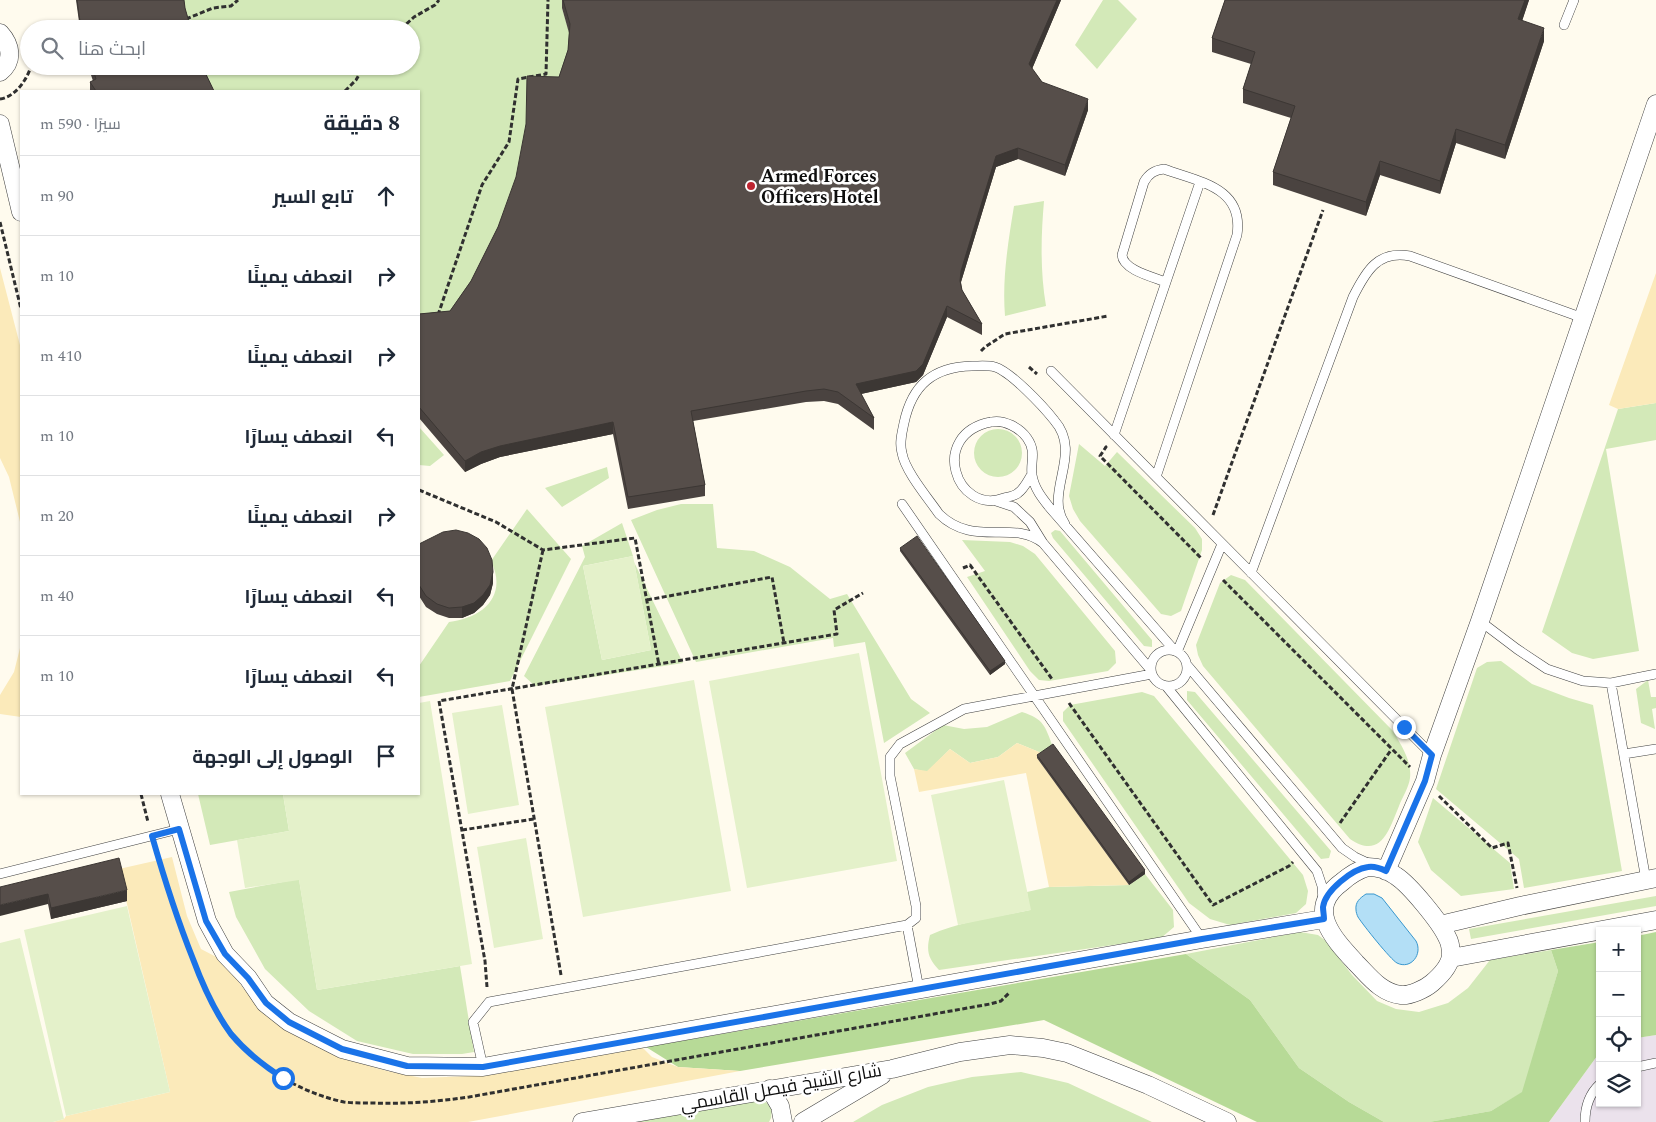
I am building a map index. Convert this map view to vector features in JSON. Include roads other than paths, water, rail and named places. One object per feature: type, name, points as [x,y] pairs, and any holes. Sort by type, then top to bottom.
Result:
[{"type":"street","points":[[0,33],[9,47],[10,55],[8,63],[0,72]]},
{"type":"street","points":[[1382,869],[1425,781],[1432,755],[1480,621],[1656,104]]},
{"type":"street","points":[[0,124],[17,173],[20,202]]},
{"type":"street","points":[[170,795],[206,921],[225,954],[248,978],[266,1003],[289,1022],[342,1049],[407,1066],[483,1067],[1202,939],[1324,913]]},
{"type":"street","points":[[1368,867],[1382,869],[1397,876],[1422,903],[1448,938],[1451,958],[1442,972],[1430,984],[1414,993],[1402,995],[1386,991],[1376,984],[1330,932],[1324,913],[1330,892],[1344,880],[1360,869],[1368,867]]},
{"type":"street","points":[[1440,925],[1520,906],[1651,879]]},
{"type":"street","points":[[1451,958],[1656,920]]},
{"type":"street","name":"شارع الشيخ فيصل القاسمي","points":[[582,1122],[892,1069],[960,1052],[1010,1045],[1043,1048],[1067,1053],[1109,1068],[1227,1122]]},
{"type":"street","name":"شارع الشيخ فيصل القاسمي","points":[[803,1122],[892,1069]]},
{"type":"street","points":[[770,1089],[780,1106],[783,1122]]},
{"type":"lane","points":[[1564,25],[1574,0]]},
{"type":"lane","points":[[1156,477],[1238,225],[1234,206],[1222,191],[1164,169],[1152,172],[1144,182],[1123,250],[1122,260],[1129,267],[1166,282]]},
{"type":"lane","points":[[1114,435],[1200,182]]},
{"type":"lane","points":[[1251,573],[1354,297],[1360,283],[1374,264],[1391,255],[1410,256],[1583,318]]},
{"type":"lane","points":[[1043,543],[1030,535],[1022,533],[974,532],[955,526],[939,514],[905,463],[901,452],[907,406],[922,384],[938,374],[956,367],[995,368],[1004,372],[1054,420],[1061,428],[1065,438],[1066,449],[1058,512],[1065,524]]},
{"type":"lane","points":[[1051,371],[1432,755]]},
{"type":"lane","points":[[1187,664],[1186,675],[1176,686],[1166,686],[1157,682],[1151,672],[1043,543],[1030,522],[1014,507],[978,498],[963,487],[954,470],[954,452],[963,435],[978,424],[996,421],[1014,426],[1028,439],[1034,456],[1032,474],[1038,492],[1050,508],[1176,651],[1184,657],[1187,664],[1342,848],[1355,857],[1382,869]]},
{"type":"lane","points":[[996,501],[1018,493],[1032,474]]},
{"type":"lane","points":[[902,504],[1202,939]]},
{"type":"lane","points":[[1176,651],[1222,544]]},
{"type":"lane","points":[[1480,621],[1546,668],[1583,681],[1611,683],[1656,674]]},
{"type":"lane","points":[[1151,672],[1153,659],[1156,655],[1165,650],[1176,651]]},
{"type":"lane","points":[[483,1067],[473,1022],[489,1002],[906,925],[916,918],[916,906],[890,776],[890,757],[900,744],[964,709],[1151,672]]},
{"type":"lane","points":[[1611,683],[1651,879]]},
{"type":"lane","points":[[1166,686],[1317,871],[1322,886],[1324,913]]},
{"type":"lane","points":[[1624,754],[1656,749]]},
{"type":"lane","points":[[0,874],[179,829]]},
{"type":"lane","points":[[906,925],[919,989]]},
{"type":"lane","points":[[1641,1066],[1656,1063]]},
{"type":"lane","points":[[1585,1122],[1586,1109],[1590,1097],[1596,1089]]},
{"type":"water","points":[[1366,894],[1374,894],[1382,898],[1416,941],[1418,946],[1417,956],[1411,963],[1402,965],[1397,963],[1377,942],[1358,917],[1356,911],[1357,902]]},
{"type":"place","name":"Armed Forces Officers Hotel","points":[[751,186]]}]
